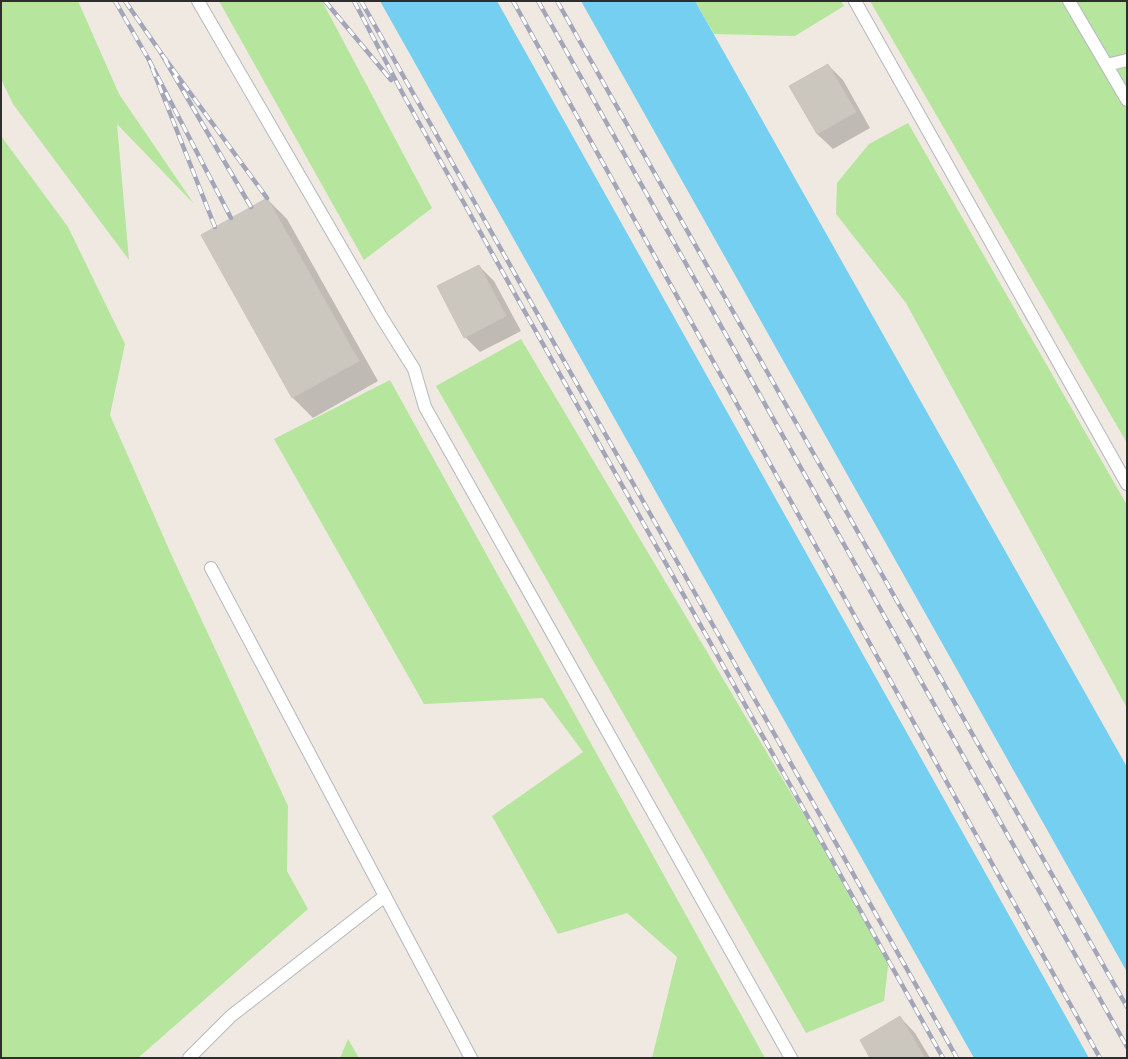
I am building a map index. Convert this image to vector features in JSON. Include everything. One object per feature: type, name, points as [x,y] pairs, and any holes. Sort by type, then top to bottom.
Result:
[{"type":"lane","points":[[198,1],[382,318],[414,369],[425,407],[791,1058]]},
{"type":"lane","points":[[855,1],[1127,484]]},
{"type":"lane","points":[[1069,1],[1127,100]]},
{"type":"lane","points":[[1107,65],[1127,60]]},
{"type":"lane","points":[[211,568],[471,1058]]},
{"type":"lane","points":[[189,1058],[231,1016],[385,896]]},
{"type":"green space","points":[[1,1],[78,1],[119,94],[194,204],[117,124],[129,260],[13,104],[1,79]]},
{"type":"green space","points":[[219,1],[322,1],[432,208],[364,260]]},
{"type":"green space","points":[[695,1],[841,1],[844,6],[795,36],[714,34]]},
{"type":"green space","points":[[870,1],[1127,1],[1127,443]]},
{"type":"green space","points":[[908,123],[1127,505],[1127,708],[906,303],[836,214],[837,183],[869,144]]},
{"type":"green space","points":[[1,136],[68,227],[125,344],[110,415],[171,554],[288,806],[287,871],[308,909],[138,1058],[1,1058]]},
{"type":"green space","points":[[521,339],[889,958],[884,1001],[806,1033],[436,386]]},
{"type":"green space","points":[[390,380],[765,1058],[652,1058],[677,957],[627,913],[558,934],[492,816],[583,752],[543,698],[424,704],[274,439]]},
{"type":"green space","points":[[348,1039],[359,1058],[340,1058]]},
{"type":"water","points":[[380,1],[497,1],[1089,1058],[974,1058]]},
{"type":"water","points":[[581,1],[695,1],[1127,767],[1127,972]]},
{"type":"building","points":[[828,64],[856,112],[817,134],[789,86]]},
{"type":"building","points":[[267,198],[359,361],[292,398],[201,235]]},
{"type":"building","points":[[479,265],[506,316],[464,338],[437,286]]},
{"type":"building","points":[[900,1016],[925,1058],[870,1058],[860,1040]]},
{"type":"railway","points":[[115,1],[149,60]]},
{"type":"railway","points":[[125,1],[161,53]]},
{"type":"railway","points":[[325,1],[391,80]]},
{"type":"railway","points":[[354,1],[404,96],[943,1058]]},
{"type":"railway","points":[[361,1],[957,1058]]},
{"type":"railway","points":[[513,1],[1100,1058]]},
{"type":"railway","points":[[538,1],[1127,1047]]},
{"type":"railway","points":[[557,1],[1127,1007]]},
{"type":"railway","points":[[251,207],[161,53],[267,198]]},
{"type":"railway","points":[[215,227],[149,60],[231,218]]}]
